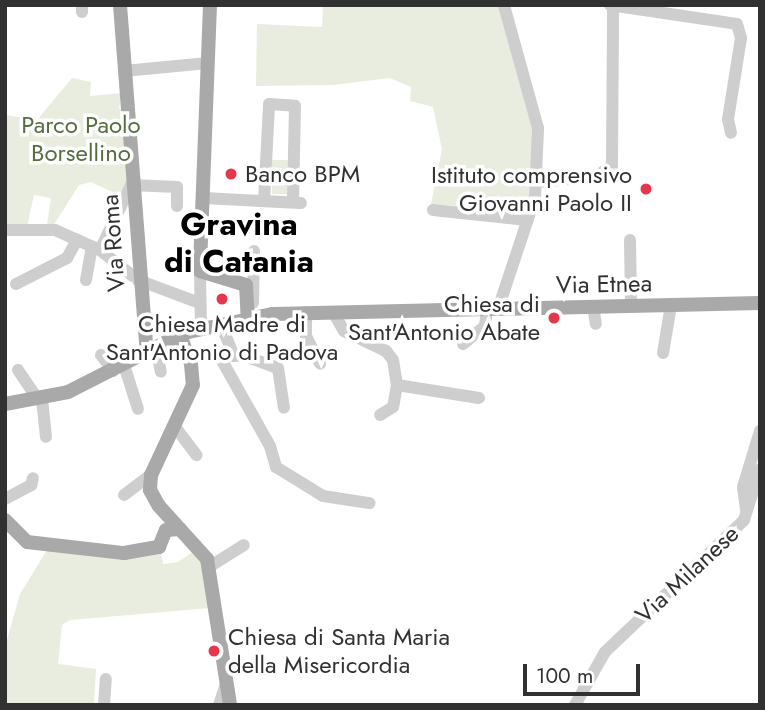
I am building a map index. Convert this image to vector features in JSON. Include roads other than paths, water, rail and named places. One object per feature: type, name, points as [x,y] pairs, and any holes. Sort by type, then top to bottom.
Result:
[{"type":"main road","name":"Via Roma","points":[[120,5],[130,192],[138,279],[151,349]]},
{"type":"main road","points":[[210,5],[200,271],[203,275],[246,285],[250,318]]},
{"type":"main road","name":"Via Etnea","points":[[5,404],[40,400],[118,368],[180,335],[250,318],[306,312],[760,303]]},
{"type":"main road","points":[[180,335],[191,364],[193,384],[176,428],[150,475],[150,490],[159,506],[204,552],[209,568],[230,705]]},
{"type":"main road","points":[[5,520],[27,542],[109,552],[155,549],[163,533],[159,506]]},
{"type":"main road","points":[[163,533],[180,529]]},
{"type":"street","points":[[463,344],[485,326],[527,220],[537,182],[538,128],[504,5]]},
{"type":"street","points":[[537,182],[595,177],[612,166],[612,6],[660,16],[727,21],[740,29],[729,119],[731,133]]},
{"type":"street","points":[[124,71],[208,63]]},
{"type":"street","points":[[204,198],[297,203],[295,106],[269,104],[264,201]]},
{"type":"street","points":[[86,280],[96,249],[130,192],[177,187],[177,206]]},
{"type":"street","points":[[433,210],[527,220]]},
{"type":"street","points":[[5,230],[55,230],[96,249],[138,279],[194,302]]},
{"type":"street","points":[[16,284],[67,258],[77,240]]},
{"type":"street","points":[[630,240],[631,306]]},
{"type":"street","points":[[250,318],[254,251]]},
{"type":"street","points":[[200,271],[194,302],[201,329]]},
{"type":"street","points":[[663,353],[671,305]]},
{"type":"street","points":[[593,306],[596,324]]},
{"type":"street","points":[[306,312],[306,335],[320,364]]},
{"type":"street","points":[[333,312],[344,331],[391,355],[397,385],[392,411],[380,415]]},
{"type":"street","points":[[221,325],[224,353],[270,446],[276,467],[323,496],[369,503]]},
{"type":"street","points":[[151,349],[161,372]]},
{"type":"street","points":[[224,353],[242,355],[278,368],[284,408]]},
{"type":"street","points":[[102,355],[118,368],[138,409]]},
{"type":"street","points":[[18,370],[40,400],[46,437]]},
{"type":"street","points":[[397,385],[479,398]]},
{"type":"street","points":[[176,428],[195,455]]},
{"type":"street","points":[[747,512],[743,487],[760,431]]},
{"type":"street","name":"Via Milanese","points":[[575,705],[605,652],[739,527],[747,512],[760,469]]},
{"type":"street","points":[[124,495],[150,475]]},
{"type":"street","points":[[5,499],[31,485],[33,478]]},
{"type":"street","points":[[209,568],[244,545]]},
{"type":"street","points":[[219,705],[227,677]]},
{"type":"street","points":[[104,705],[106,679]]},
{"type":"place","name":"Banco BPM","points":[[231,174]]},
{"type":"place","name":"Istituto comprensivo Giovanni Paolo II","points":[[646,189]]},
{"type":"place","name":"Chiesa Madre di Sant'Antonio di Padova","points":[[222,299]]},
{"type":"place","name":"Chiesa di Sant'Antonio Abate","points":[[554,318]]},
{"type":"place","name":"Chiesa di Santa Maria della Misericordia","points":[[214,651]]},
{"type":"district","name":"Gravina di Catania","points":[[239,244]]},
{"type":"park label","name":"Parco Paolo Borsellino","points":[[81,139]]}]
